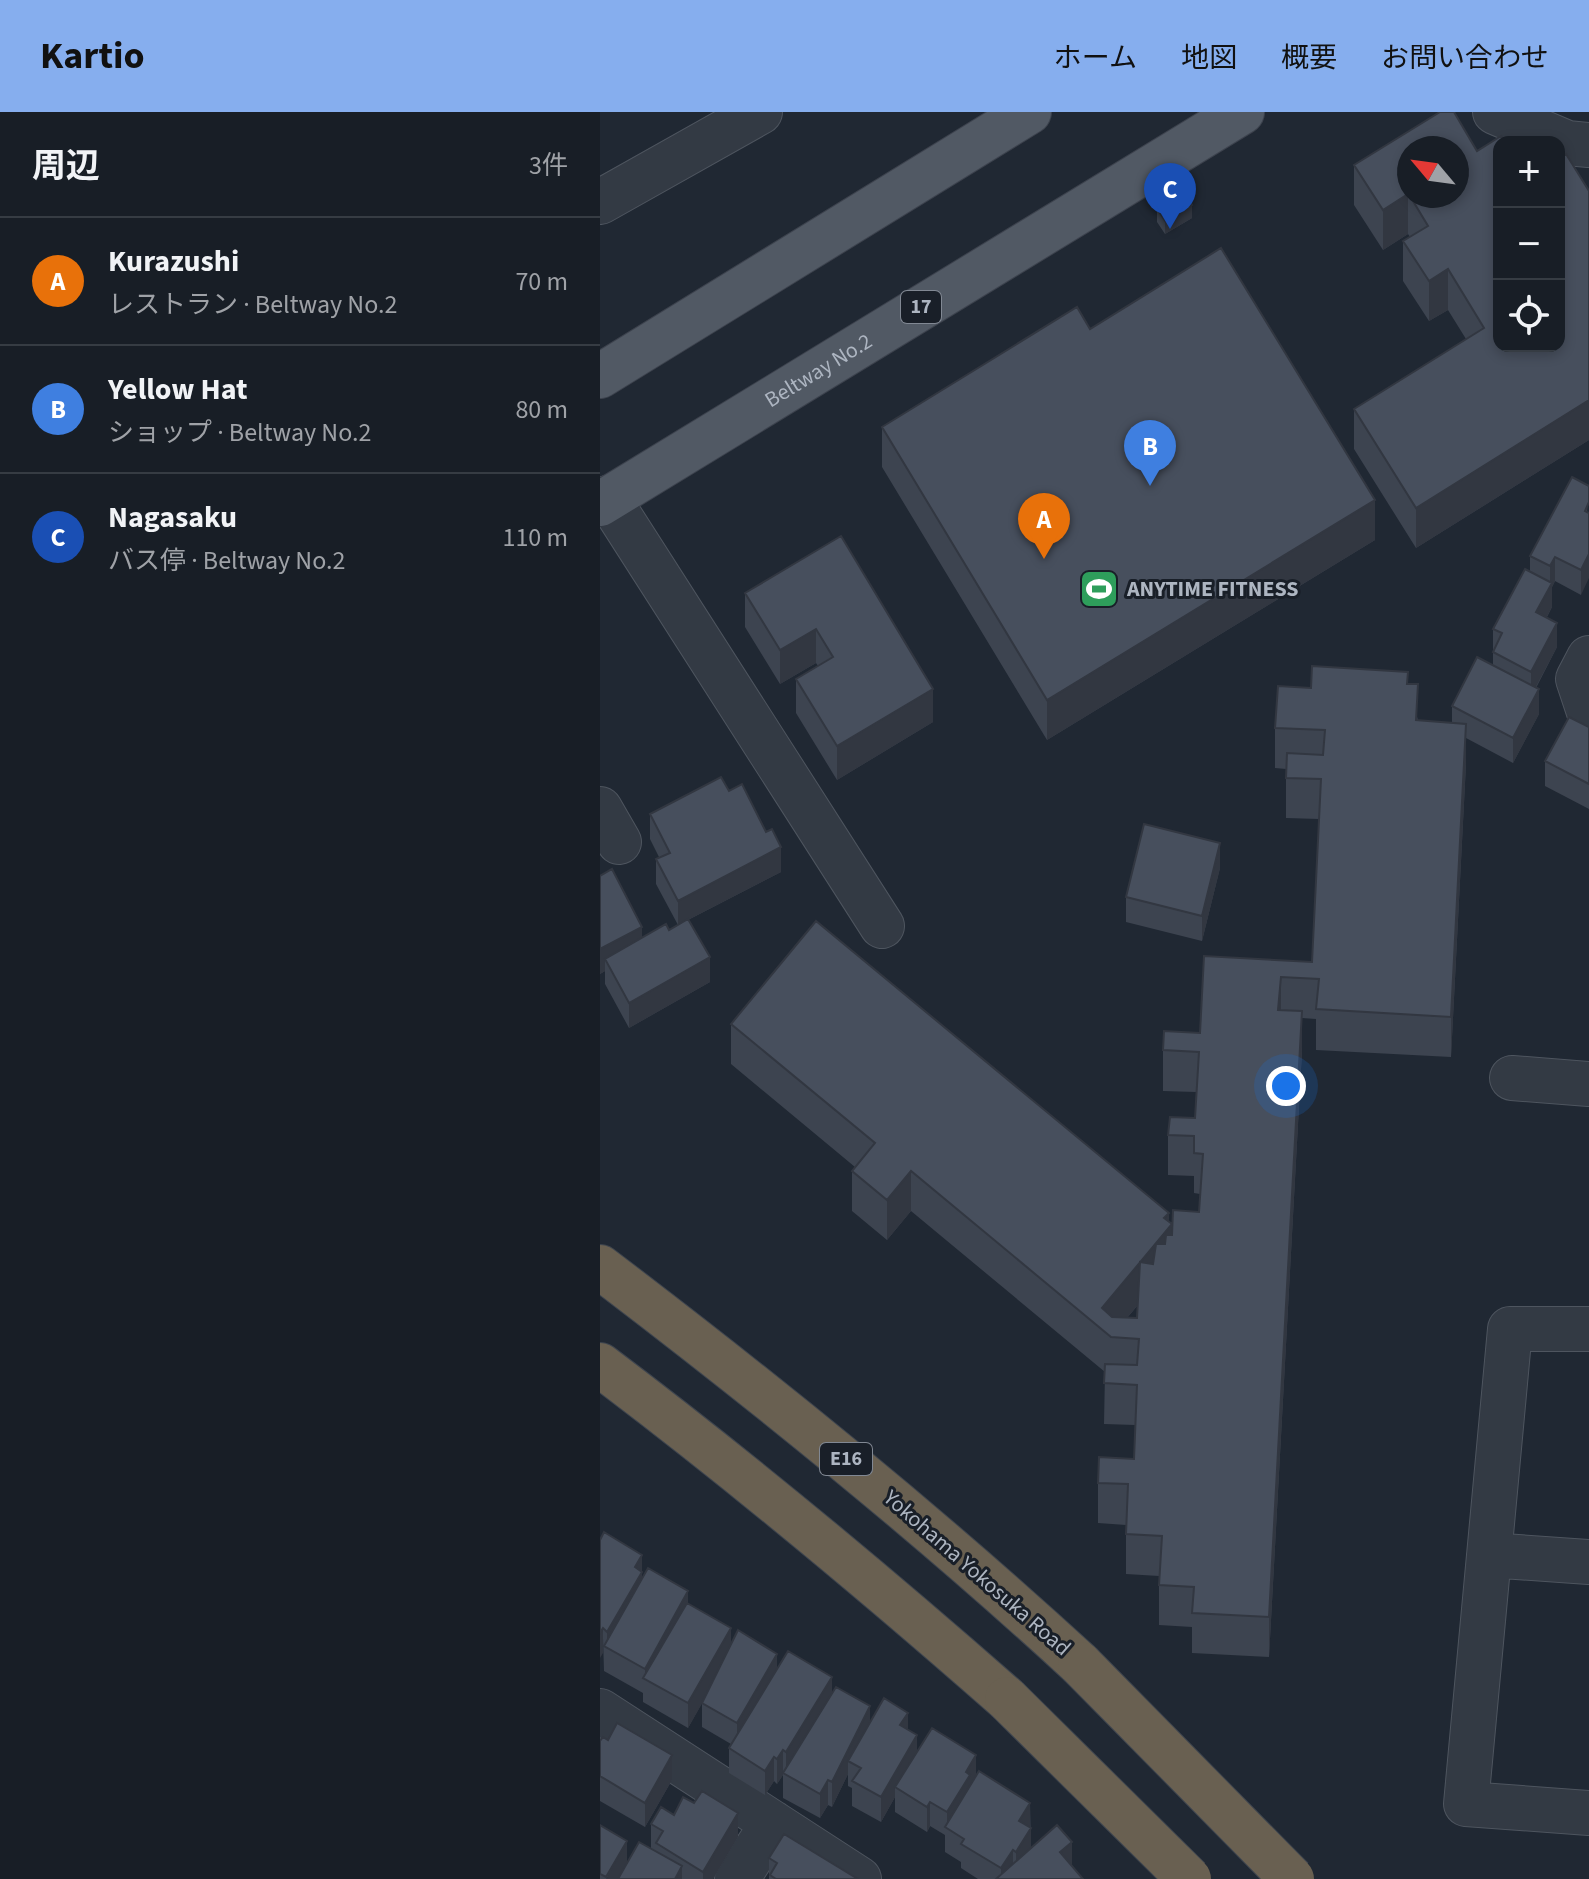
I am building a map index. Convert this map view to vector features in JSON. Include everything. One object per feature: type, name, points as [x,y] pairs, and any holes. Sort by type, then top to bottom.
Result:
[{"type":"highway","name":"Yokohama Yokosuka Road","points":[[600,1267],[751,1381],[931,1529],[1080,1664],[1292,1879]]},
{"type":"highway","points":[[600,1365],[699,1439],[868,1576],[1007,1699],[1189,1879]]},
{"type":"main road","points":[[600,376],[1029,112]]},
{"type":"main road","name":"Beltway No.2","points":[[604,501],[1242,112]]},
{"type":"street","points":[[600,202],[760,112]]},
{"type":"street","points":[[1495,112],[1567,143],[1589,145]]},
{"type":"street","points":[[604,501],[882,926]]},
{"type":"street","points":[[1589,658],[1578,679],[1589,712]]},
{"type":"street","points":[[1512,1078],[1589,1084]]},
{"type":"street","points":[[1589,1329],[1510,1329],[1466,1804],[1589,1813]]},
{"type":"street","points":[[1489,1555],[1589,1562]]},
{"type":"street","points":[[600,1711],[859,1879]]},
{"type":"street","points":[[737,1879],[773,1823]]},
{"type":"building","points":[[1440,112],[1454,112],[1468,136],[1401,136]]},
{"type":"building","points":[[1469,137],[1477,151],[1493,141],[1493,352],[1565,352],[1566,154],[1589,191],[1589,400],[1416,508],[1354,409],[1484,328],[1448,269],[1429,281],[1403,241],[1428,226],[1417,208],[1469,208]]},
{"type":"building","points":[[1397,138],[1397,201],[1383,210],[1354,165]]},
{"type":"building","points":[[1184,192],[1192,205],[1165,221],[1157,208]]},
{"type":"building","points":[[1221,248],[1375,500],[1047,700],[882,427],[1077,307],[1090,329]]},
{"type":"building","points":[[1572,477],[1589,486],[1589,502],[1585,511],[1589,513],[1589,554],[1581,570],[1555,557],[1550,566],[1530,556]]},
{"type":"building","points":[[841,536],[933,689],[837,746],[796,679],[833,657],[816,629],[780,650],[745,593]]},
{"type":"building","points":[[1525,569],[1552,583],[1536,612],[1557,623],[1531,672],[1493,652],[1502,633],[1493,629]]},
{"type":"building","points":[[1477,657],[1539,689],[1513,738],[1452,706]]},
{"type":"building","points":[[1312,666],[1408,672],[1407,684],[1418,684],[1416,720],[1466,724],[1451,1017],[1316,1009],[1319,979],[1281,977],[1278,1010],[1302,1011],[1269,1617],[1192,1613],[1194,1587],[1159,1585],[1162,1536],[1126,1534],[1128,1484],[1098,1483],[1099,1457],[1134,1459],[1137,1385],[1104,1383],[1105,1364],[1137,1365],[1139,1339],[1111,1337],[911,1171],[887,1200],[852,1171],[875,1143],[731,1024],[816,921],[1169,1213],[1164,1218],[1172,1224],[1140,1262],[1153,1264],[1156,1244],[1165,1244],[1166,1235],[1172,1235],[1173,1210],[1199,1212],[1203,1154],[1194,1153],[1194,1136],[1168,1135],[1170,1117],[1195,1118],[1199,1052],[1163,1050],[1164,1031],[1200,1033],[1204,956],[1312,962],[1321,779],[1286,778],[1287,753],[1323,755],[1325,730],[1275,728],[1278,686],[1311,688]],"holes":[[[1140,1262],[1137,1318],[1112,1317],[1102,1308]]]},
{"type":"building","points":[[1569,717],[1589,727],[1589,784],[1545,761]]},
{"type":"building","points":[[721,777],[729,791],[742,784],[766,832],[772,829],[781,847],[678,901],[656,859],[670,853],[650,814]]},
{"type":"building","points":[[1144,824],[1220,843],[1202,916],[1126,897]]},
{"type":"building","points":[[612,869],[642,927],[600,949],[600,876]]},
{"type":"building","points":[[688,919],[710,957],[629,1003],[605,959],[666,924],[669,930]]},
{"type":"building","points":[[604,1532],[642,1555],[635,1567],[642,1572],[607,1632],[603,1628],[600,1633],[600,1540]]},
{"type":"building","points":[[648,1568],[688,1591],[645,1669],[604,1646]]},
{"type":"building","points":[[687,1603],[731,1628],[688,1703],[643,1678]]},
{"type":"building","points":[[738,1630],[777,1654],[737,1723],[702,1703]]},
{"type":"building","points":[[788,1651],[832,1677],[786,1752],[783,1750],[777,1759],[774,1757],[765,1771],[729,1748]]},
{"type":"building","points":[[836,1687],[870,1706],[832,1782],[828,1780],[820,1794],[783,1773]]},
{"type":"building","points":[[884,1698],[908,1713],[900,1725],[917,1735],[881,1797],[852,1781],[861,1768],[848,1761]]},
{"type":"building","points":[[617,1723],[672,1755],[645,1803],[600,1776],[600,1741],[603,1737],[608,1740]]},
{"type":"building","points":[[932,1728],[976,1755],[966,1772],[970,1775],[947,1812],[930,1802],[927,1807],[895,1787]]},
{"type":"building","points":[[979,1771],[1030,1803],[1019,1821],[1031,1828],[1001,1868],[961,1844],[964,1839],[945,1827]]},
{"type":"building","points":[[702,1791],[738,1813],[703,1872],[656,1843],[663,1831],[651,1824],[661,1807],[674,1815],[683,1797],[694,1803]]},
{"type":"building","points":[[600,1825],[627,1841],[606,1877],[600,1874]]},
{"type":"building","points":[[1057,1825],[1072,1842],[1060,1852],[1083,1879],[996,1879]]},
{"type":"building","points":[[784,1834],[858,1879],[776,1879],[770,1875],[777,1863],[769,1858]]},
{"type":"building","points":[[639,1842],[682,1866],[675,1879],[618,1879]]},
{"type":"place","name":"Nagasaku","points":[[1170,229]]},
{"type":"place","name":"Yellow Hat","points":[[1150,486]]},
{"type":"place","name":"Kurazushi","points":[[1044,559]]},
{"type":"place","name":"ANYTIME FITNESS","points":[[1099,589]]}]
